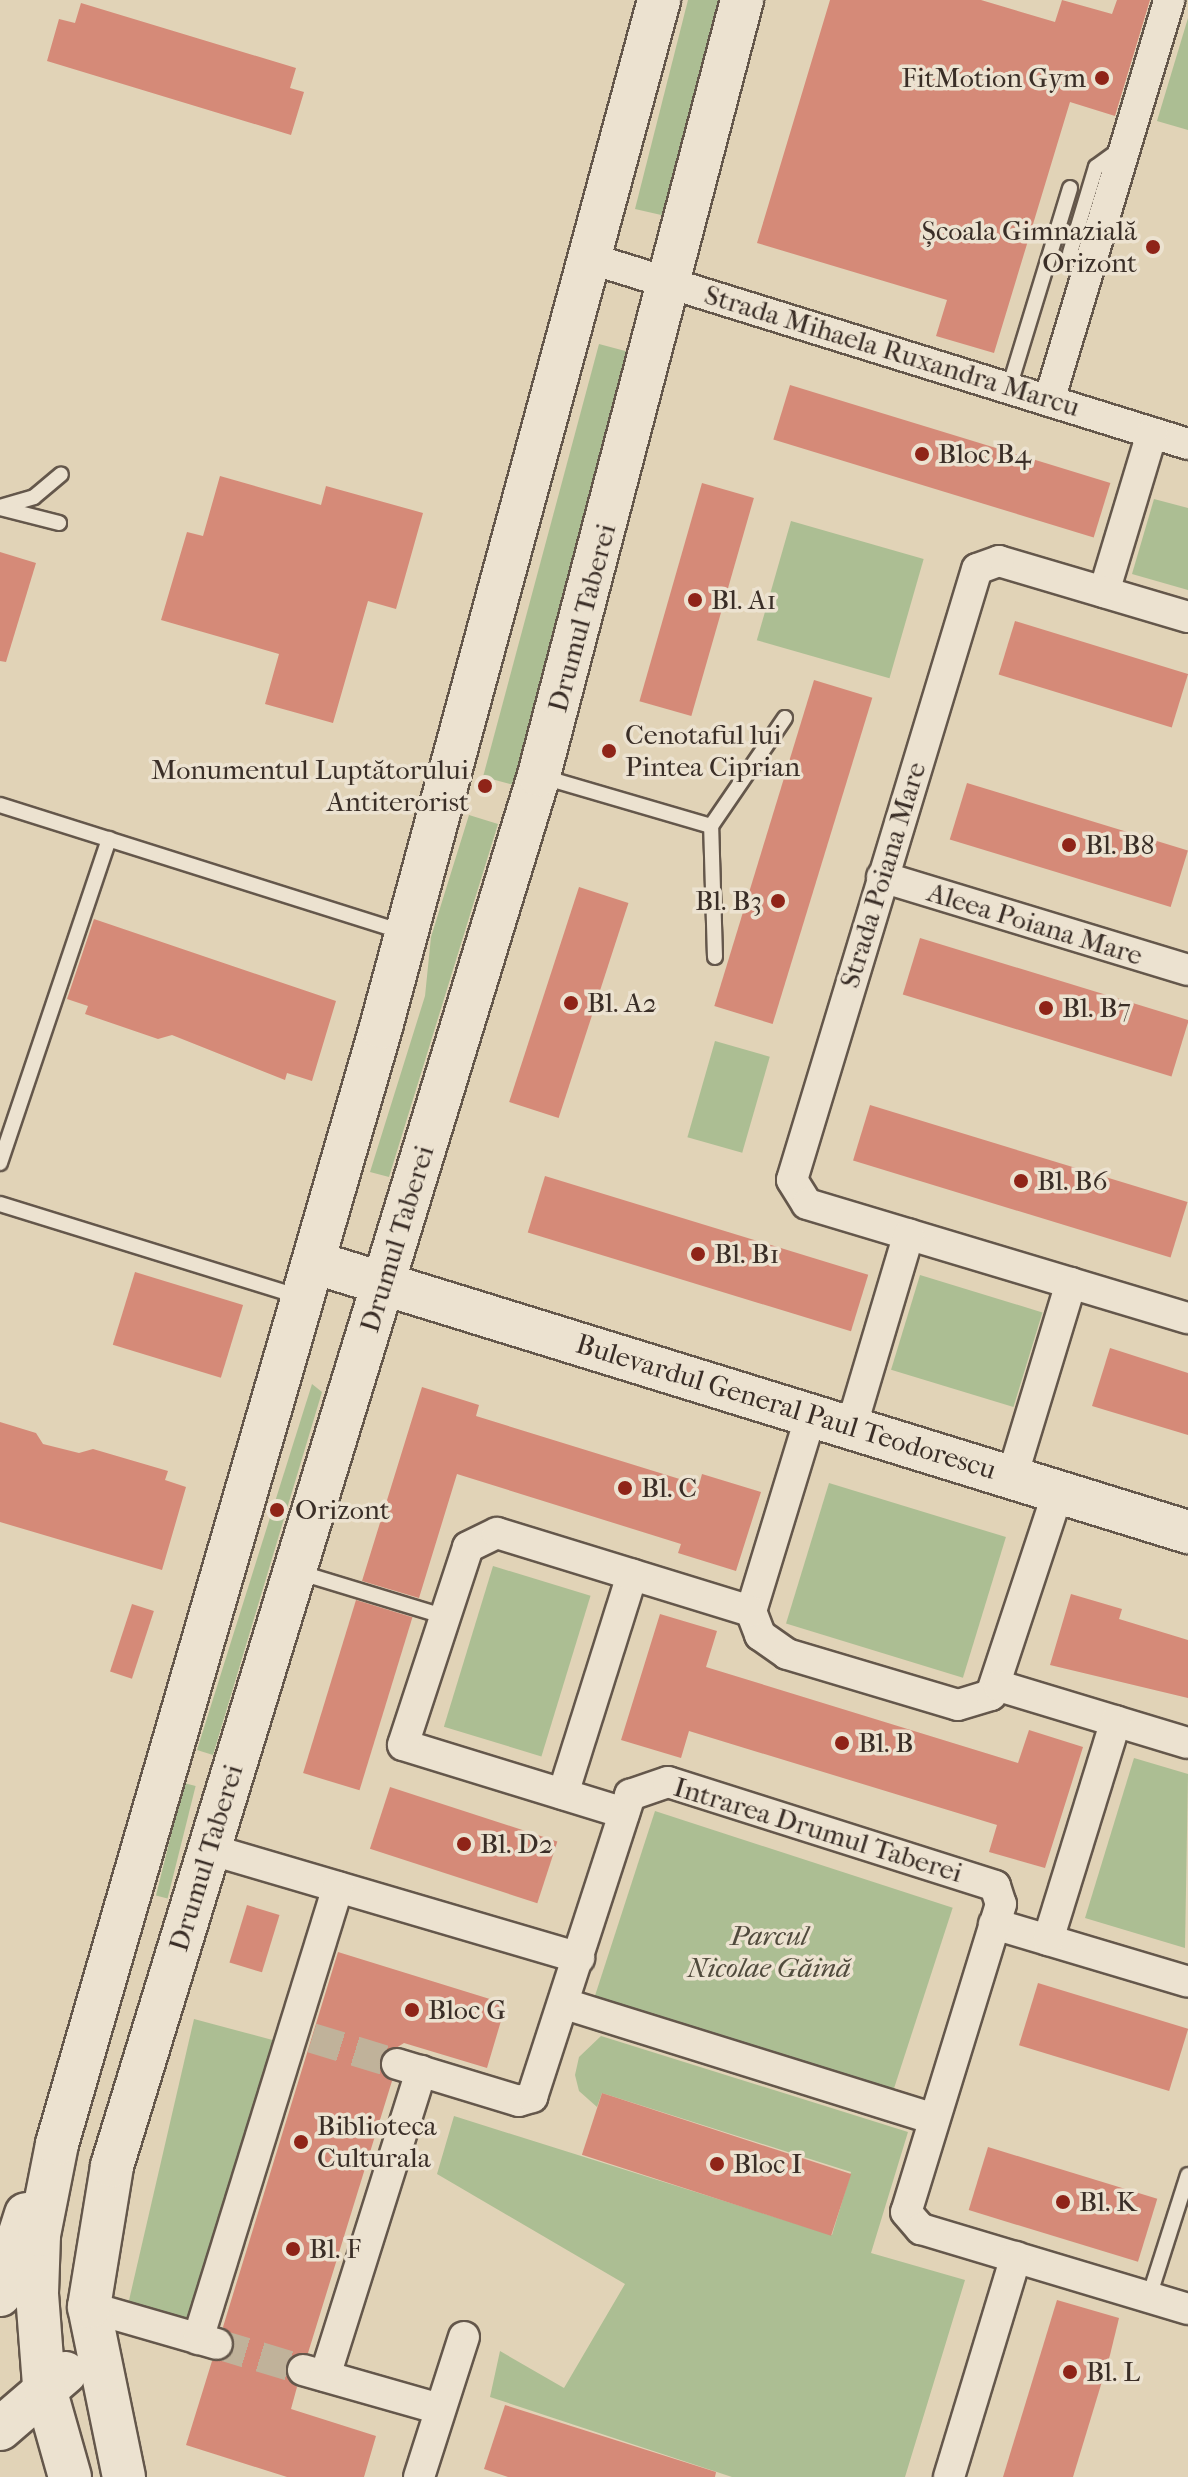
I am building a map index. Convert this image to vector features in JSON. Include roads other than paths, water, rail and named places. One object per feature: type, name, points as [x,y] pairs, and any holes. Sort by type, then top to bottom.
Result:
[{"type":"main road","points":[[0,2295],[82,2042],[308,1280],[595,260],[659,0]]},
{"type":"main road","name":"Drumul Taberei","points":[[124,2477],[94,2356],[89,2307],[112,2166],[539,775],[672,282],[742,0]]},
{"type":"main road","name":"Bulevardul General Paul Teodorescu","points":[[308,1280],[383,1283],[1188,1532]]},
{"type":"main road","points":[[165,1762],[230,1780]]},
{"type":"main road","points":[[70,2477],[44,2385],[39,2235],[82,2042]]},
{"type":"main road","points":[[0,2429],[44,2385],[94,2356]]},
{"type":"street","points":[[1049,401],[1169,0]]},
{"type":"street","name":"Strada Mihaela Ruxandra Marcu","points":[[595,260],[1188,444]]},
{"type":"street","points":[[1104,592],[1152,433]]},
{"type":"street","name":"Strada Poiana Mare","points":[[1188,617],[993,560],[977,569],[792,1180],[807,1204],[1188,1318]]},
{"type":"street","name":"Aleea Poiana Mare","points":[[882,877],[1188,970]]},
{"type":"street","points":[[851,1428],[909,1234]]},
{"type":"street","points":[[1012,1477],[1071,1283]]},
{"type":"street","points":[[811,1415],[751,1611],[760,1635],[787,1654],[958,1705],[999,1686],[1188,1743]]},
{"type":"street","points":[[999,1686],[1058,1492]]},
{"type":"street","points":[[624,1813],[403,1745],[461,1558],[486,1533],[751,1611]]},
{"type":"street","points":[[563,1794],[632,1575]]},
{"type":"street","points":[[1048,1940],[1116,1721]]},
{"type":"street","name":"Intrarea Drumul Taberei","points":[[440,2409],[314,2373],[409,2068],[526,2101],[537,2092],[624,1813],[642,1786],[668,1782],[989,1882],[1000,1895],[994,1924],[905,2205],[910,2219],[1016,2257],[1188,2309]]},
{"type":"street","points":[[209,1849],[579,1958]]},
{"type":"street","points":[[89,2307],[208,2342],[302,2035],[338,1887]]},
{"type":"street","points":[[994,1924],[1188,1982]]},
{"type":"street","points":[[565,2004],[932,2118]]},
{"type":"street","points":[[949,2477],[1016,2257]]},
{"type":"street","points":[[419,2477],[464,2337]]},
{"type":"lane","points":[[1070,253],[1096,167],[1126,145]]},
{"type":"lane","points":[[1009,388],[1070,188]]},
{"type":"lane","points":[[59,523],[0,507],[34,497],[61,474]]},
{"type":"lane","points":[[715,957],[711,826],[785,718]]},
{"type":"lane","points":[[539,775],[711,826]]},
{"type":"lane","points":[[0,805],[407,933]]},
{"type":"lane","points":[[0,1163],[109,839]]},
{"type":"lane","points":[[0,1204],[308,1280]]},
{"type":"lane","points":[[294,1571],[443,1616]]},
{"type":"lane","points":[[1149,2297],[1188,2175]]},
{"type":"tunnel","points":[[312,2038],[397,2064]]},
{"type":"tunnel","points":[[217,2344],[303,2370]]},
{"type":"place","name":"FitMotion Gym","points":[[1102,78]]},
{"type":"place","name":"Școala Gimnazială Orizont","points":[[1153,247]]},
{"type":"place","name":"Bloc B4","points":[[922,454]]},
{"type":"place","name":"Bl. A1","points":[[695,600]]},
{"type":"place","name":"Cenotaful lui Pintea Ciprian","points":[[609,751]]},
{"type":"place","name":"Monumentul Luptătorului Antiterorist","points":[[485,786]]},
{"type":"place","name":"Bl. B8","points":[[1069,845]]},
{"type":"place","name":"Bl. B3","points":[[778,901]]},
{"type":"place","name":"Bl. A2","points":[[571,1003]]},
{"type":"place","name":"Bl. B7","points":[[1046,1008]]},
{"type":"place","name":"Bl. B6","points":[[1021,1181]]},
{"type":"place","name":"Bl. B1","points":[[698,1254]]},
{"type":"place","name":"Bl. C","points":[[625,1488]]},
{"type":"place","name":"Orizont","points":[[277,1510]]},
{"type":"place","name":"Bl. B","points":[[842,1743]]},
{"type":"place","name":"Bl. D2","points":[[464,1844]]},
{"type":"place","name":"Bloc G","points":[[412,2010]]},
{"type":"place","name":"Biblioteca Culturala","points":[[301,2142]]},
{"type":"place","name":"Bloc I","points":[[717,2164]]},
{"type":"place","name":"Bl. K","points":[[1063,2202]]},
{"type":"place","name":"Bl. F","points":[[293,2249]]},
{"type":"place","name":"Bl. L","points":[[1070,2372]]},
{"type":"park label","name":"Parcul Nicolae Găină","points":[[769,1952]]}]
